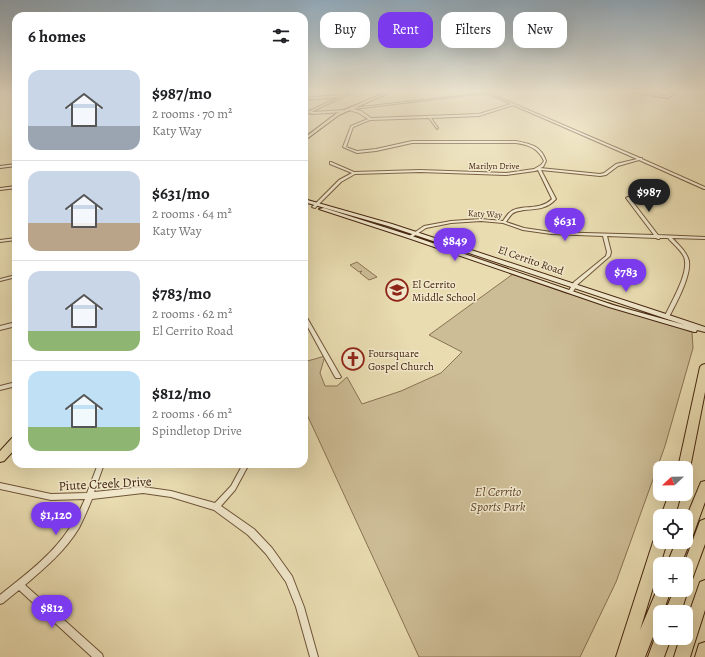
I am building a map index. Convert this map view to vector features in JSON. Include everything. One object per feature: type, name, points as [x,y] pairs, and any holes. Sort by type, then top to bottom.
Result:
[{"type":"highway","points":[[685,461],[705,367]]},
{"type":"highway","points":[[693,516],[705,486]]},
{"type":"highway","points":[[693,558],[705,525]]},
{"type":"highway","points":[[624,657],[658,549]]},
{"type":"highway","points":[[682,657],[705,587]]},
{"type":"highway","points":[[637,657],[661,597]]},
{"type":"highway","points":[[656,657],[660,645]]},
{"type":"highway","points":[[703,657],[705,650]]},
{"type":"main road","points":[[308,137],[326,122]]},
{"type":"main road","name":"El Cerrito Road","points":[[308,202],[705,332]]},
{"type":"main road","name":"El Cerrito Road","points":[[308,205],[316,205]]},
{"type":"main road","name":"El Cerrito Road","points":[[572,289],[667,316],[705,332]]},
{"type":"main road","points":[[0,458],[12,445]]},
{"type":"street","points":[[364,122],[352,127],[344,144],[346,149],[364,151],[412,142],[516,142],[532,146],[541,152],[545,161],[539,169],[554,199],[552,202],[542,206],[512,212],[504,222]]},
{"type":"street","points":[[432,122],[436,128]]},
{"type":"street","points":[[554,122],[705,188]]},
{"type":"street","name":"Marilyn Drive","points":[[330,163],[354,173],[420,171],[506,174],[539,169],[600,175],[605,174],[617,165],[641,159]]},
{"type":"street","points":[[0,167],[12,166]]},
{"type":"street","points":[[316,205],[340,181],[354,173]]},
{"type":"street","points":[[0,189],[12,188]]},
{"type":"street","points":[[628,198],[658,238]]},
{"type":"street","name":"Katy Way","points":[[412,235],[425,227],[451,222],[481,220],[504,222],[523,229],[536,231],[605,236],[705,238]]},
{"type":"street","points":[[572,289],[608,256],[609,252],[605,236]]},
{"type":"street","points":[[667,316],[687,270],[688,262],[685,255],[670,238]]},
{"type":"street","points":[[0,242],[12,240]]},
{"type":"street","points":[[0,280],[12,277]]},
{"type":"street","points":[[308,323],[338,377]]},
{"type":"street","points":[[0,328],[12,325]]},
{"type":"street","points":[[0,388],[12,385]]},
{"type":"street","points":[[0,600],[48,560],[72,532],[82,513],[99,468]]},
{"type":"street","points":[[216,507],[233,488],[244,468]]},
{"type":"street","name":"Piute Creek Drive","points":[[0,486],[51,497],[88,496],[143,490],[171,494],[216,507],[251,532],[269,551],[289,579],[300,607],[314,657]]},
{"type":"street","points":[[18,585],[99,657]]},
{"type":"green space","points":[[357,262],[377,277],[369,280],[360,273],[362,271],[359,272],[350,265]]},
{"type":"green space","name":"El Cerrito Sports Park","points":[[513,274],[566,293],[610,303],[692,332],[693,348],[665,446],[660,461],[653,461],[653,479],[616,582],[580,657],[419,657],[308,417],[308,361],[325,356],[320,373],[325,386],[337,386],[347,377],[362,404],[401,391],[441,373],[462,352],[429,335]]},
{"type":"place","name":"El Cerrito Middle School","points":[[397,290]]},
{"type":"place","name":"Foursquare Gospel Church","points":[[353,359]]}]
